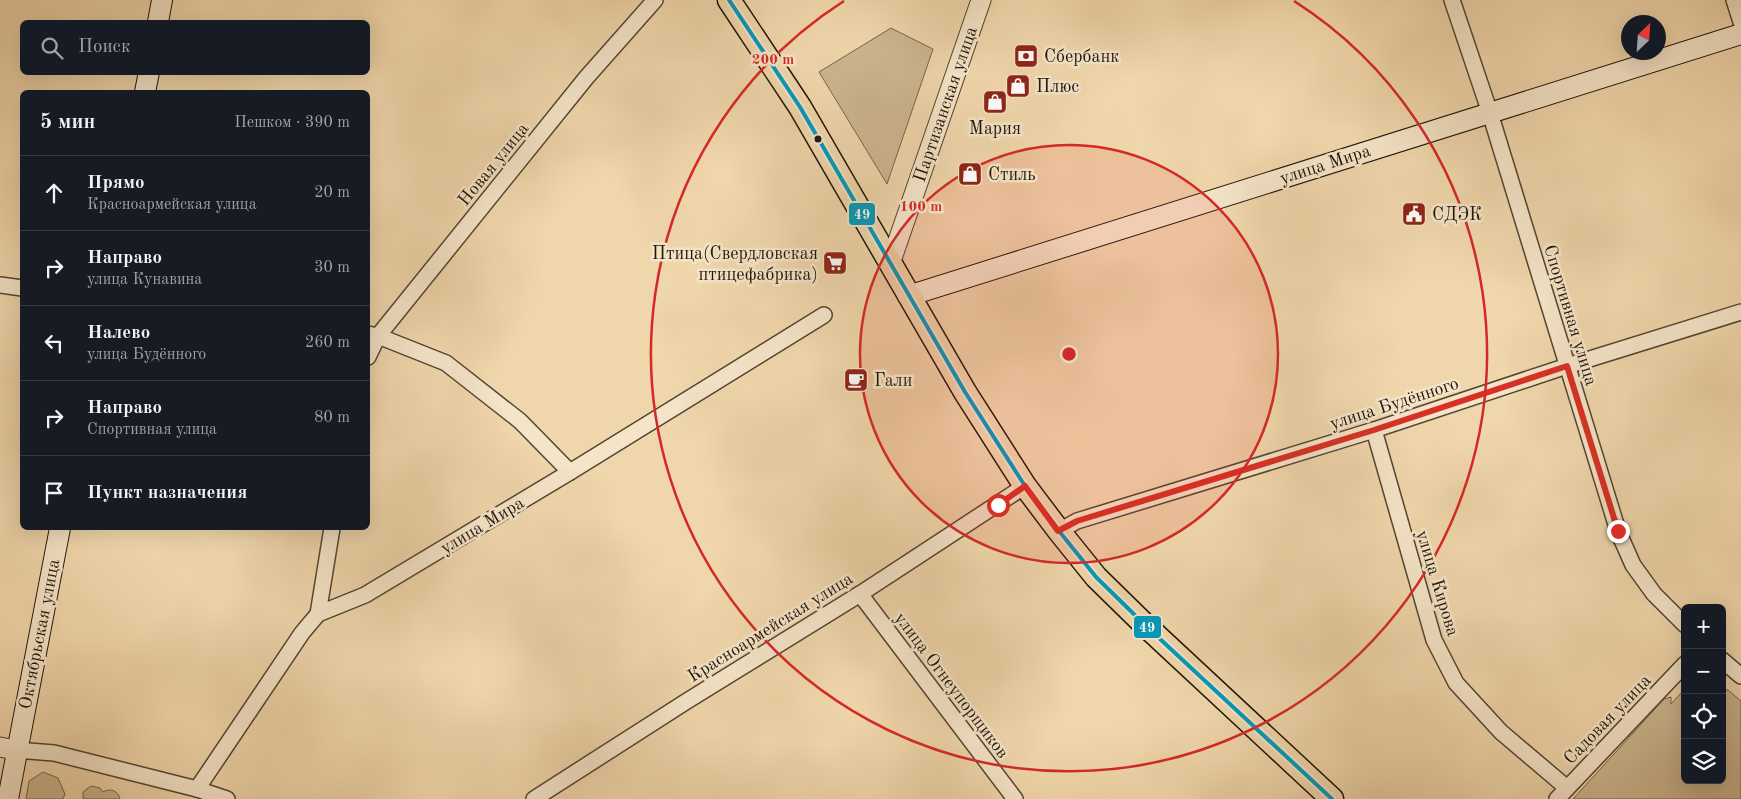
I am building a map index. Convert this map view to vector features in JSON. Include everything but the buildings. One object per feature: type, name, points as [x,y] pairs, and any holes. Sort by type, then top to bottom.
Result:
[{"type":"main road","points":[[158,20],[162,0]]},
{"type":"main road","points":[[729,0],[800,107],[965,392],[1025,486],[1058,531],[1096,577],[1145,625],[1332,799]]},
{"type":"main road","name":"улица Мира","points":[[908,296],[1741,34]]},
{"type":"main road","points":[[145,90],[148,75]]},
{"type":"main road","name":"Октябрьская улица","points":[[8,799],[8,748],[60,530]]},
{"type":"street","name":"Новая улица","points":[[370,348],[373,335],[586,78],[655,0]]},
{"type":"street","name":"Партизанская улица","points":[[890,264],[981,0]]},
{"type":"street","name":"Спортивная улица","points":[[1452,0],[1490,113],[1618,531],[1633,565],[1654,594],[1681,621]]},
{"type":"street","points":[[1734,0],[1741,22]]},
{"type":"street","points":[[0,285],[20,288]]},
{"type":"street","name":"улица Будённого","points":[[1058,531],[1077,521],[1374,430],[1567,366],[1741,312]]},
{"type":"street","name":"улица Мира","points":[[197,789],[302,633],[318,614],[365,595],[570,472],[824,315]]},
{"type":"street","points":[[373,335],[446,363],[520,420],[570,472]]},
{"type":"street","name":"улица Кирова","points":[[1374,430],[1434,640],[1456,683],[1501,732],[1567,788]]},
{"type":"street","name":"Красноармейская улица","points":[[534,799],[687,701],[860,594],[1025,486]]},
{"type":"street","points":[[318,614],[332,530]]},
{"type":"street","name":"улица Огнеупорщиков","points":[[860,594],[1015,799]]},
{"type":"street","points":[[1726,663],[1741,676]]},
{"type":"street","name":"Садовая улица","points":[[1557,799],[1681,668]]},
{"type":"street","points":[[8,748],[54,753],[197,789],[227,799]]},
{"type":"shaded area","points":[[891,28],[933,49],[887,184],[819,72]]},
{"type":"shaded area","points":[[1726,690],[1741,701],[1741,799],[1573,799],[1664,699],[1671,697],[1671,704],[1681,693],[1681,784],[1726,784]]},
{"type":"shaded area","points":[[43,772],[58,778],[65,794],[63,799],[26,799],[29,781]]},
{"type":"shaded area","points":[[91,786],[100,788],[103,792],[113,791],[120,799],[83,799],[83,792]]},
{"type":"transit line","name":"49","points":[[729,0],[800,107],[965,392],[1025,486],[1096,577],[1332,799]]},
{"type":"place","name":"Сбербанк","points":[[1026,56]]},
{"type":"place","name":"Плюс","points":[[1018,86]]},
{"type":"place","name":"Мария","points":[[995,102]]},
{"type":"place","name":"Стиль","points":[[970,174]]},
{"type":"place","name":"СДЭК","points":[[1414,214]]},
{"type":"place","name":"Птица(Свердловская птицефабрика)","points":[[835,263]]},
{"type":"place","name":"Гали","points":[[856,380]]},
{"type":"route","points":[[998,505],[1025,486],[1058,531],[1077,521],[1374,430],[1567,366],[1618,531]]}]
